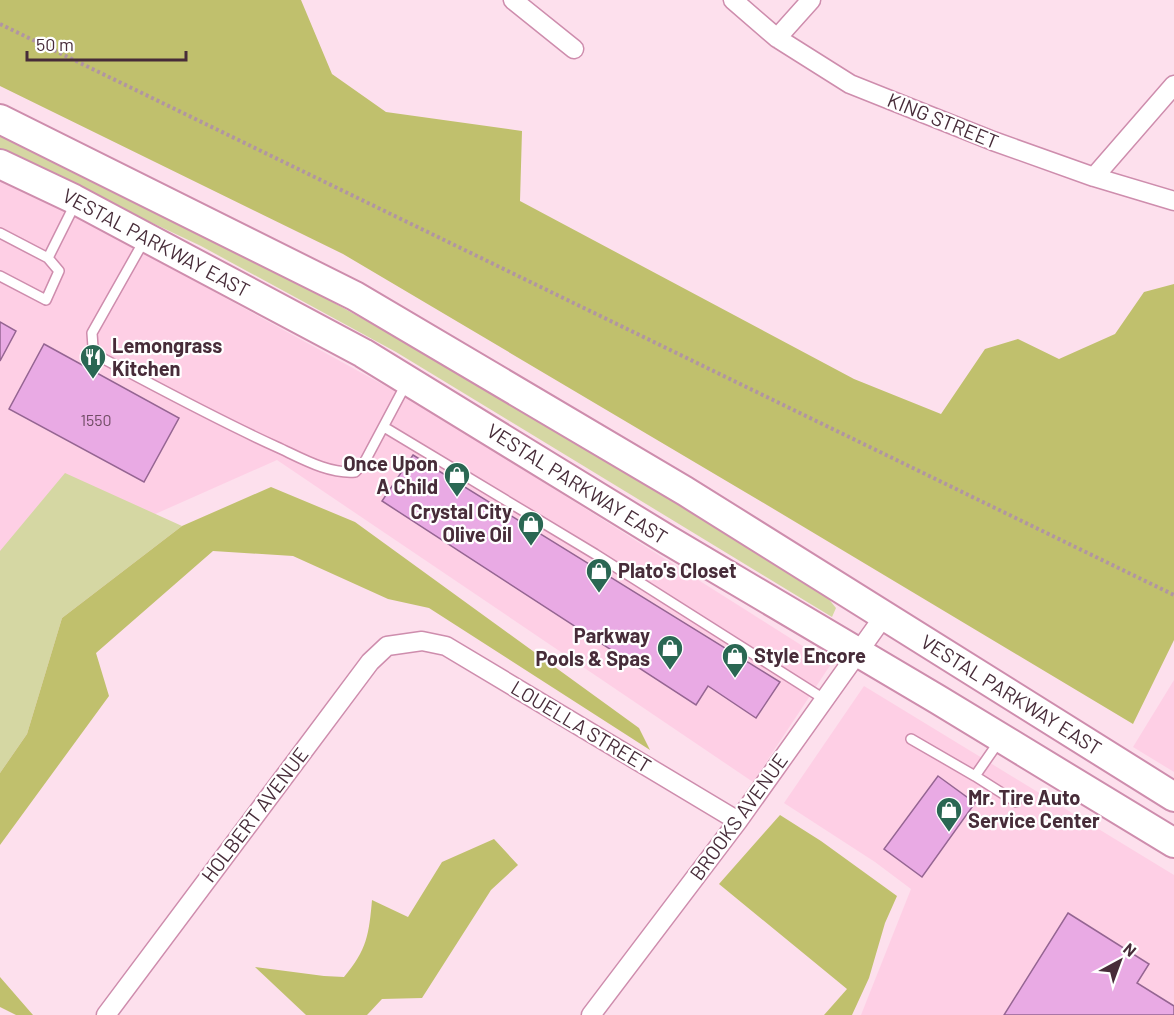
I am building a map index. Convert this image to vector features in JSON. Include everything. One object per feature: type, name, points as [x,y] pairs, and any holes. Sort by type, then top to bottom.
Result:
[{"type":"main road","name":"VESTAL PARKWAY EAST","points":[[0,119],[355,296],[675,485],[1174,797]]},
{"type":"main road","name":"VESTAL PARKWAY EAST","points":[[0,164],[76,200],[363,353],[668,540],[1174,843]]},
{"type":"street","points":[[513,0],[574,49]]},
{"type":"street","name":"KING STREET","points":[[733,0],[777,38],[850,84],[993,141],[1094,177],[1174,201]]},
{"type":"street","points":[[777,38],[811,0]]},
{"type":"street","points":[[1094,177],[1174,85]]},
{"type":"street","name":"BROOKS AVENUE","points":[[591,1015],[738,821],[884,616]]},
{"type":"street","name":"LOUELLA STREET","points":[[422,641],[446,646],[738,821]]},
{"type":"street","name":"HOLBERT AVENUE","points":[[106,1015],[370,662],[387,646],[422,641]]},
{"type":"lane","points":[[48,258],[76,200]]},
{"type":"lane","points":[[0,233],[48,258],[59,271],[46,300],[0,276]]},
{"type":"lane","points":[[146,237],[92,333],[93,346],[100,357],[246,433],[312,463],[342,473],[355,472],[364,463],[408,380]]},
{"type":"lane","points":[[384,427],[595,554],[824,699]]},
{"type":"lane","points":[[975,776],[1001,738]]},
{"type":"lane","points":[[911,739],[1016,802]]},
{"type":"path","points":[[0,24],[1174,595]]},
{"type":"shaded area","points":[[0,0],[301,0],[332,74],[386,112],[522,131],[520,201],[854,379],[941,414],[985,349],[1018,339],[1059,359],[1115,334],[1144,292],[1174,284],[1174,640],[1133,724],[343,254],[0,86]]},
{"type":"shaded area","points":[[0,179],[60,207],[431,411],[831,664],[753,782],[277,460],[0,581]]},
{"type":"shaded area","points":[[271,487],[355,522],[639,728],[650,750],[429,608],[388,599],[293,556],[213,551],[96,653],[109,696],[0,845],[0,773],[27,734],[62,618],[182,526]]},
{"type":"shaded area","points":[[1174,680],[1174,772],[1133,747]]},
{"type":"shaded area","points":[[864,686],[1174,875],[1174,1015],[861,1015],[911,889],[875,862],[784,803]]},
{"type":"shaded area","points":[[780,815],[821,841],[897,896],[885,923],[869,978],[852,1015],[824,1015],[847,989],[719,884]]},
{"type":"shaded area","points":[[494,839],[518,865],[491,890],[422,998],[382,999],[367,1015],[306,1015],[255,967],[344,977],[358,958],[366,941],[372,900],[408,917],[442,862]]},
{"type":"shaded area","points":[[0,977],[33,1015],[16,1015],[0,1007]]},
{"type":"green space","points":[[0,132],[219,241],[323,296],[467,378],[823,592],[836,608],[832,617],[396,352],[201,246],[0,151]]},
{"type":"green space","points":[[65,473],[182,526],[62,618],[27,734],[0,773],[0,551]]},
{"type":"building","points":[[0,322],[16,331],[0,361]]},
{"type":"building","points":[[44,344],[179,418],[144,482],[9,409]]},
{"type":"building","points":[[413,455],[780,682],[756,718],[708,686],[696,705],[382,501]]},
{"type":"building","points":[[938,776],[975,803],[922,877],[884,849]]},
{"type":"building","points":[[1068,913],[1149,964],[1137,983],[1174,1006],[1174,1015],[1004,1015]]},
{"type":"place","name":"Lemongrass Kitchen","points":[[93,380]]},
{"type":"place","name":"Once Upon A Child","points":[[457,498]]},
{"type":"place","name":"Crystal City Olive Oil","points":[[531,547]]},
{"type":"place","name":"Plato's Closet","points":[[599,594]]},
{"type":"place","name":"Parkway Pools & Spas","points":[[670,671]]},
{"type":"place","name":"Style Encore","points":[[735,679]]},
{"type":"place","name":"Mr. Tire Auto Service Center","points":[[949,833]]}]
